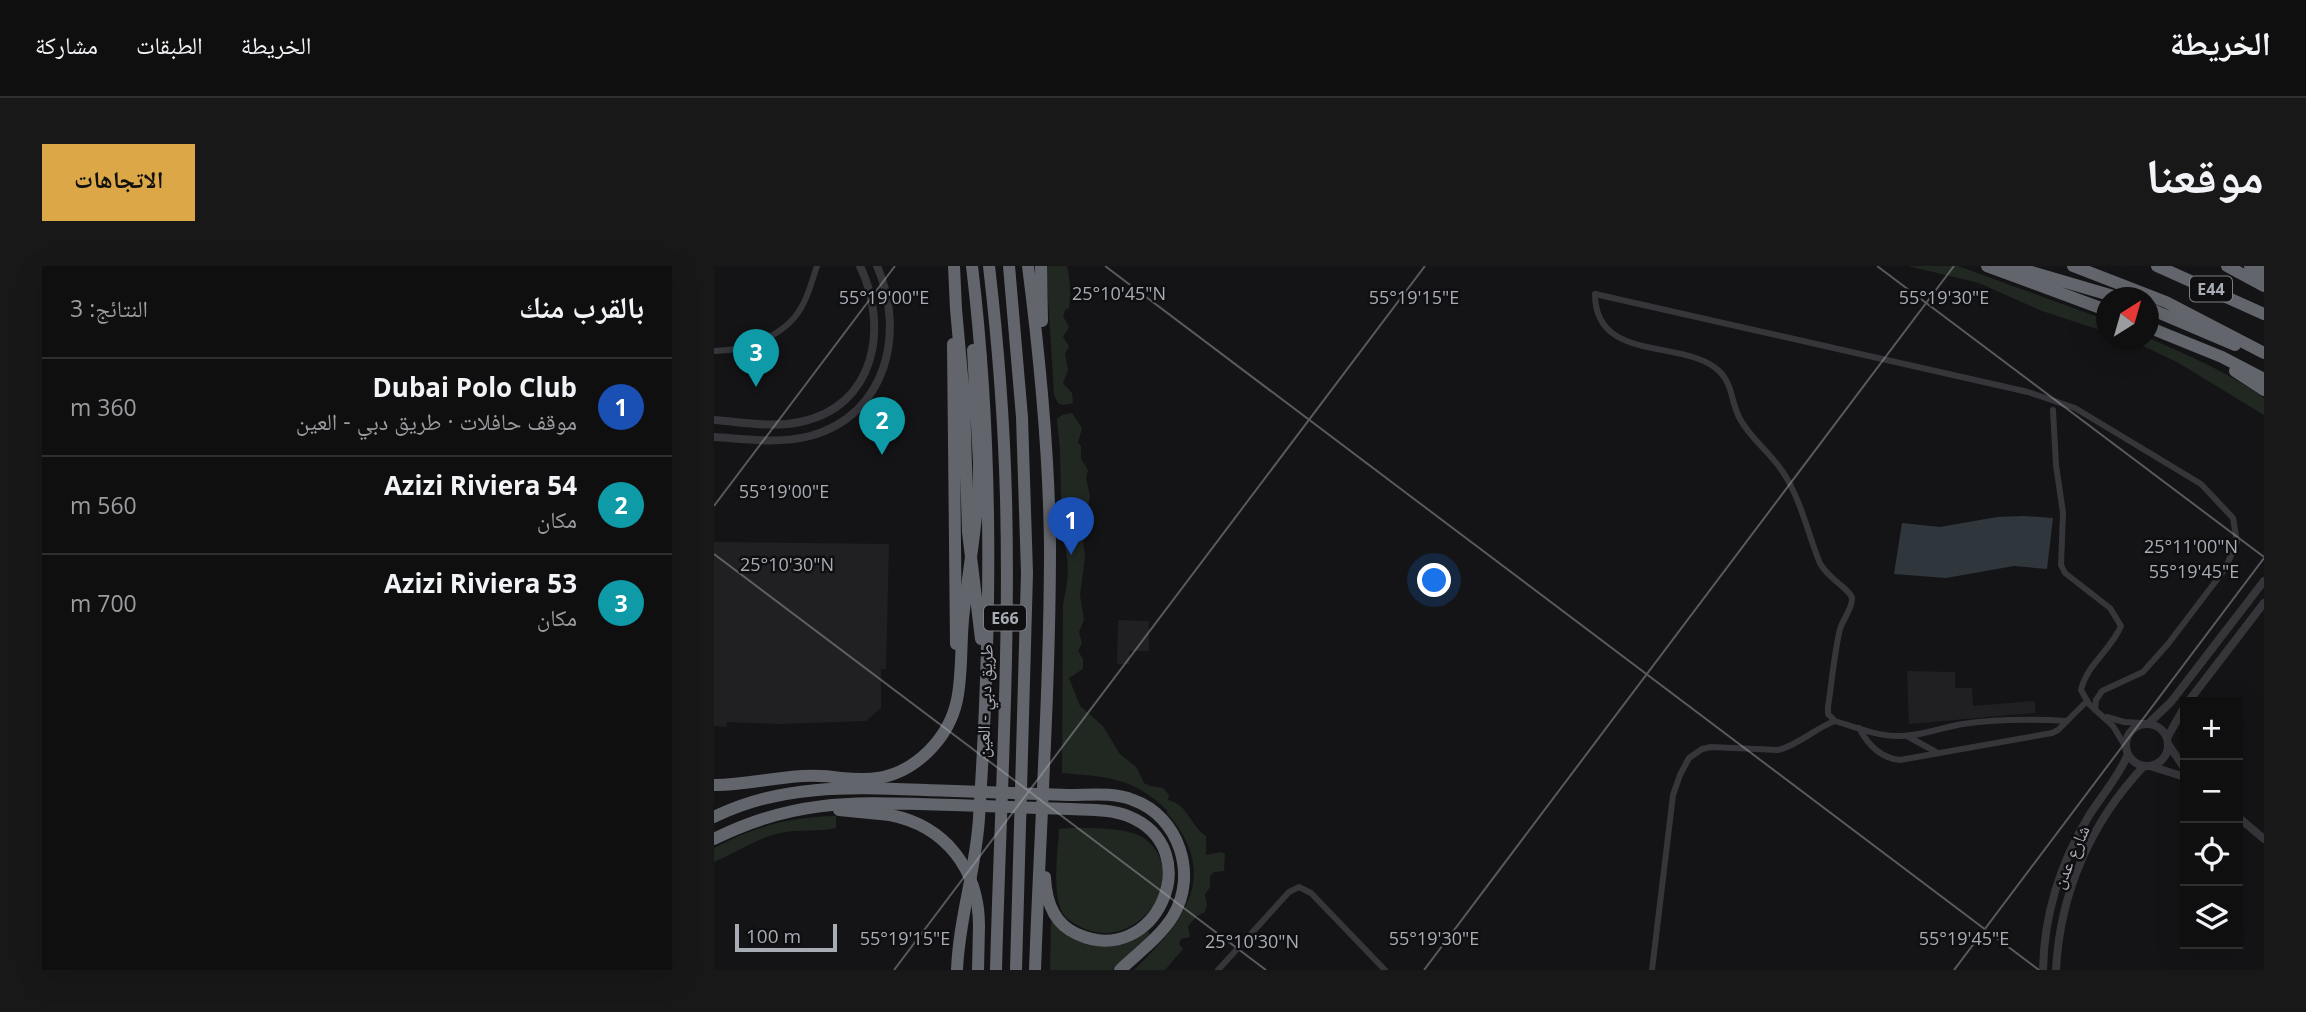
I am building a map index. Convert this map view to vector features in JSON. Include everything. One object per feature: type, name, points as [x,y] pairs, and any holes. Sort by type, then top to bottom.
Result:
[{"type":"highway","points":[[954,266],[964,398],[968,532],[980,618],[984,701]]},
{"type":"highway","points":[[714,785],[796,776],[869,779],[887,776],[922,757],[937,742],[950,721],[957,699],[963,614],[978,509],[979,462],[970,266]]},
{"type":"highway","points":[[957,970],[961,925],[977,840],[989,631],[989,489],[985,402],[970,266]]},
{"type":"highway","name":"طريق دبي - العين","points":[[989,266],[1001,388],[1006,500],[996,970]]},
{"type":"highway","name":"E66","points":[[1009,266],[1022,417],[1027,573],[1016,970]]},
{"type":"highway","points":[[1028,266],[1040,352],[1046,425],[1050,545],[1045,766],[1035,970]]},
{"type":"highway","points":[[1040,352],[1041,266]]},
{"type":"highway","points":[[1987,266],[2096,306]]},
{"type":"highway","points":[[2011,266],[2096,291]]},
{"type":"highway","name":"E44","points":[[2073,266],[2166,302],[2264,354]]},
{"type":"highway","name":"E44","points":[[2157,266],[2264,314]]},
{"type":"highway","points":[[2227,266],[2264,286]]},
{"type":"highway","points":[[2250,266],[2264,273]]},
{"type":"highway","points":[[956,309],[952,327],[956,661],[959,678]]},
{"type":"highway","points":[[2159,313],[2237,346],[2264,354]]},
{"type":"highway","points":[[2159,331],[2222,357],[2264,379]]},
{"type":"highway","points":[[2190,344],[2264,390]]},
{"type":"highway","points":[[714,817],[776,789],[840,778]]},
{"type":"highway","points":[[743,804],[795,791],[824,788],[1121,797],[1143,804],[1169,826],[1183,857],[1184,882],[1174,914],[1158,934],[1120,970]]},
{"type":"highway","points":[[714,839],[768,816],[843,803],[1107,811],[1126,815],[1142,824],[1156,837],[1165,852],[1170,871],[1168,889],[1157,913],[1143,927],[1123,937],[1101,940],[1074,933],[1060,922],[1051,907],[1039,850]]},
{"type":"highway","points":[[818,806],[890,816],[925,827],[947,843],[958,856],[975,889],[979,926],[978,970]]},
{"type":"street","points":[[714,351],[748,346],[788,324],[804,303],[817,266]]},
{"type":"street","points":[[714,420],[774,424],[802,422],[827,412],[850,394],[867,369],[874,339],[871,297],[860,266]]},
{"type":"street","points":[[714,437],[780,440],[810,436],[839,423],[863,402],[881,373],[890,340],[889,307],[877,266]]},
{"type":"street","points":[[2067,721],[1998,721],[1907,736],[1859,729],[1835,721],[1828,715],[1839,633],[1852,597],[1847,589],[1831,578],[1821,566],[1788,479],[1742,422],[1732,401],[1729,384],[1720,372],[1703,361],[1635,345],[1620,338],[1608,328],[1599,315],[1595,294],[2028,392],[2081,411],[2201,484],[2233,518],[2237,542],[2225,569],[2168,644],[2143,672],[2102,691],[2096,700],[2095,710]]},
{"type":"street","points":[[2053,410],[2056,465],[2063,513],[2061,565],[2065,573],[2110,608],[2121,626],[2108,649],[2085,675],[2081,690],[2095,710],[2105,716],[2124,722],[2157,726],[2180,761]]},
{"type":"street","points":[[2127,750],[2130,731],[2146,723],[2171,702],[2264,581]]},
{"type":"street","points":[[2192,697],[2264,603]]},
{"type":"street","points":[[1859,729],[1874,749],[1889,758],[1900,760],[2045,735],[2058,730],[2087,701]]},
{"type":"street","points":[[2105,716],[2137,764],[2180,776]]},
{"type":"street","points":[[2147,766],[2161,761],[2180,718]]},
{"type":"street","points":[[1652,970],[1673,795],[1689,758],[1702,749],[1711,747],[1779,750],[1835,721]]},
{"type":"street","points":[[1907,736],[1937,752]]},
{"type":"street","name":"شارع عدن","points":[[2043,970],[2044,940],[2049,914],[2066,862],[2076,838],[2121,769],[2127,750]]},
{"type":"street","name":"شارع عدن","points":[[2056,970],[2062,919],[2076,870],[2098,825],[2128,783],[2147,766]]},
{"type":"street","points":[[2243,821],[2264,839]]},
{"type":"street","points":[[1217,970],[1289,892],[1299,887],[1311,893],[1385,970]]},
{"type":"shaded area","points":[[1046,266],[1067,266],[1069,276],[1069,308],[1063,316],[1069,327],[1063,337],[1069,346],[1065,354],[1068,370],[1063,383],[1072,393],[1073,403],[1063,405],[1058,403],[1054,395]]},
{"type":"shaded area","points":[[1908,266],[1958,266],[2096,316],[2096,329],[2042,311],[1979,283]]},
{"type":"shaded area","points":[[2159,343],[2236,380],[2264,398],[2264,415],[2177,362],[2151,350],[2159,350]]},
{"type":"shaded area","points":[[1072,413],[1082,428],[1078,443],[1081,446],[1081,459],[1088,470],[1086,478],[1090,497],[1086,513],[1088,535],[1083,541],[1085,556],[1080,595],[1084,620],[1079,632],[1082,643],[1078,651],[1083,659],[1083,669],[1069,678],[1080,706],[1103,726],[1119,753],[1136,767],[1144,783],[1163,788],[1169,795],[1168,800],[1180,806],[1206,836],[1206,855],[1221,852],[1225,854],[1224,871],[1214,872],[1210,876],[1210,887],[1205,894],[1205,912],[1188,926],[1190,937],[1181,939],[1179,944],[1183,949],[1165,970],[1134,970],[1168,934],[1190,897],[1194,878],[1192,857],[1183,836],[1167,810],[1131,785],[1106,778],[1062,773],[1063,604],[1068,571],[1062,540],[1057,419]]},
{"type":"shaded area","points":[[1997,517],[2053,518],[2047,569],[2014,566],[1946,578],[1894,574],[1902,523],[1940,527]]},
{"type":"shaded area","points":[[714,542],[889,544],[886,669],[881,669],[881,708],[866,721],[779,724],[727,722],[726,727],[714,726]]},
{"type":"shaded area","points":[[1118,620],[1149,621],[1149,651],[1129,651],[1129,664],[1117,664]]},
{"type":"shaded area","points":[[1907,671],[1955,672],[1955,688],[1972,688],[1973,706],[2035,701],[2035,713],[1909,724]]},
{"type":"shaded area","points":[[836,816],[836,828],[772,835],[714,862],[714,848],[744,834],[803,818]]},
{"type":"shaded area","points":[[1059,829],[1130,832],[1145,839],[1159,855],[1163,873],[1161,891],[1152,908],[1138,921],[1121,930],[1101,933],[1081,927],[1064,915],[1056,886]]},
{"type":"shaded area","points":[[1051,921],[1073,937],[1097,944],[1122,942],[1148,931],[1150,935],[1112,970],[1050,970]]},
{"type":"place","name":"Azizi Riviera 53","points":[[756,387]]},
{"type":"place","name":"Azizi Riviera 54","points":[[882,455]]},
{"type":"place","name":"Dubai Polo Club","points":[[1071,555]]}]
